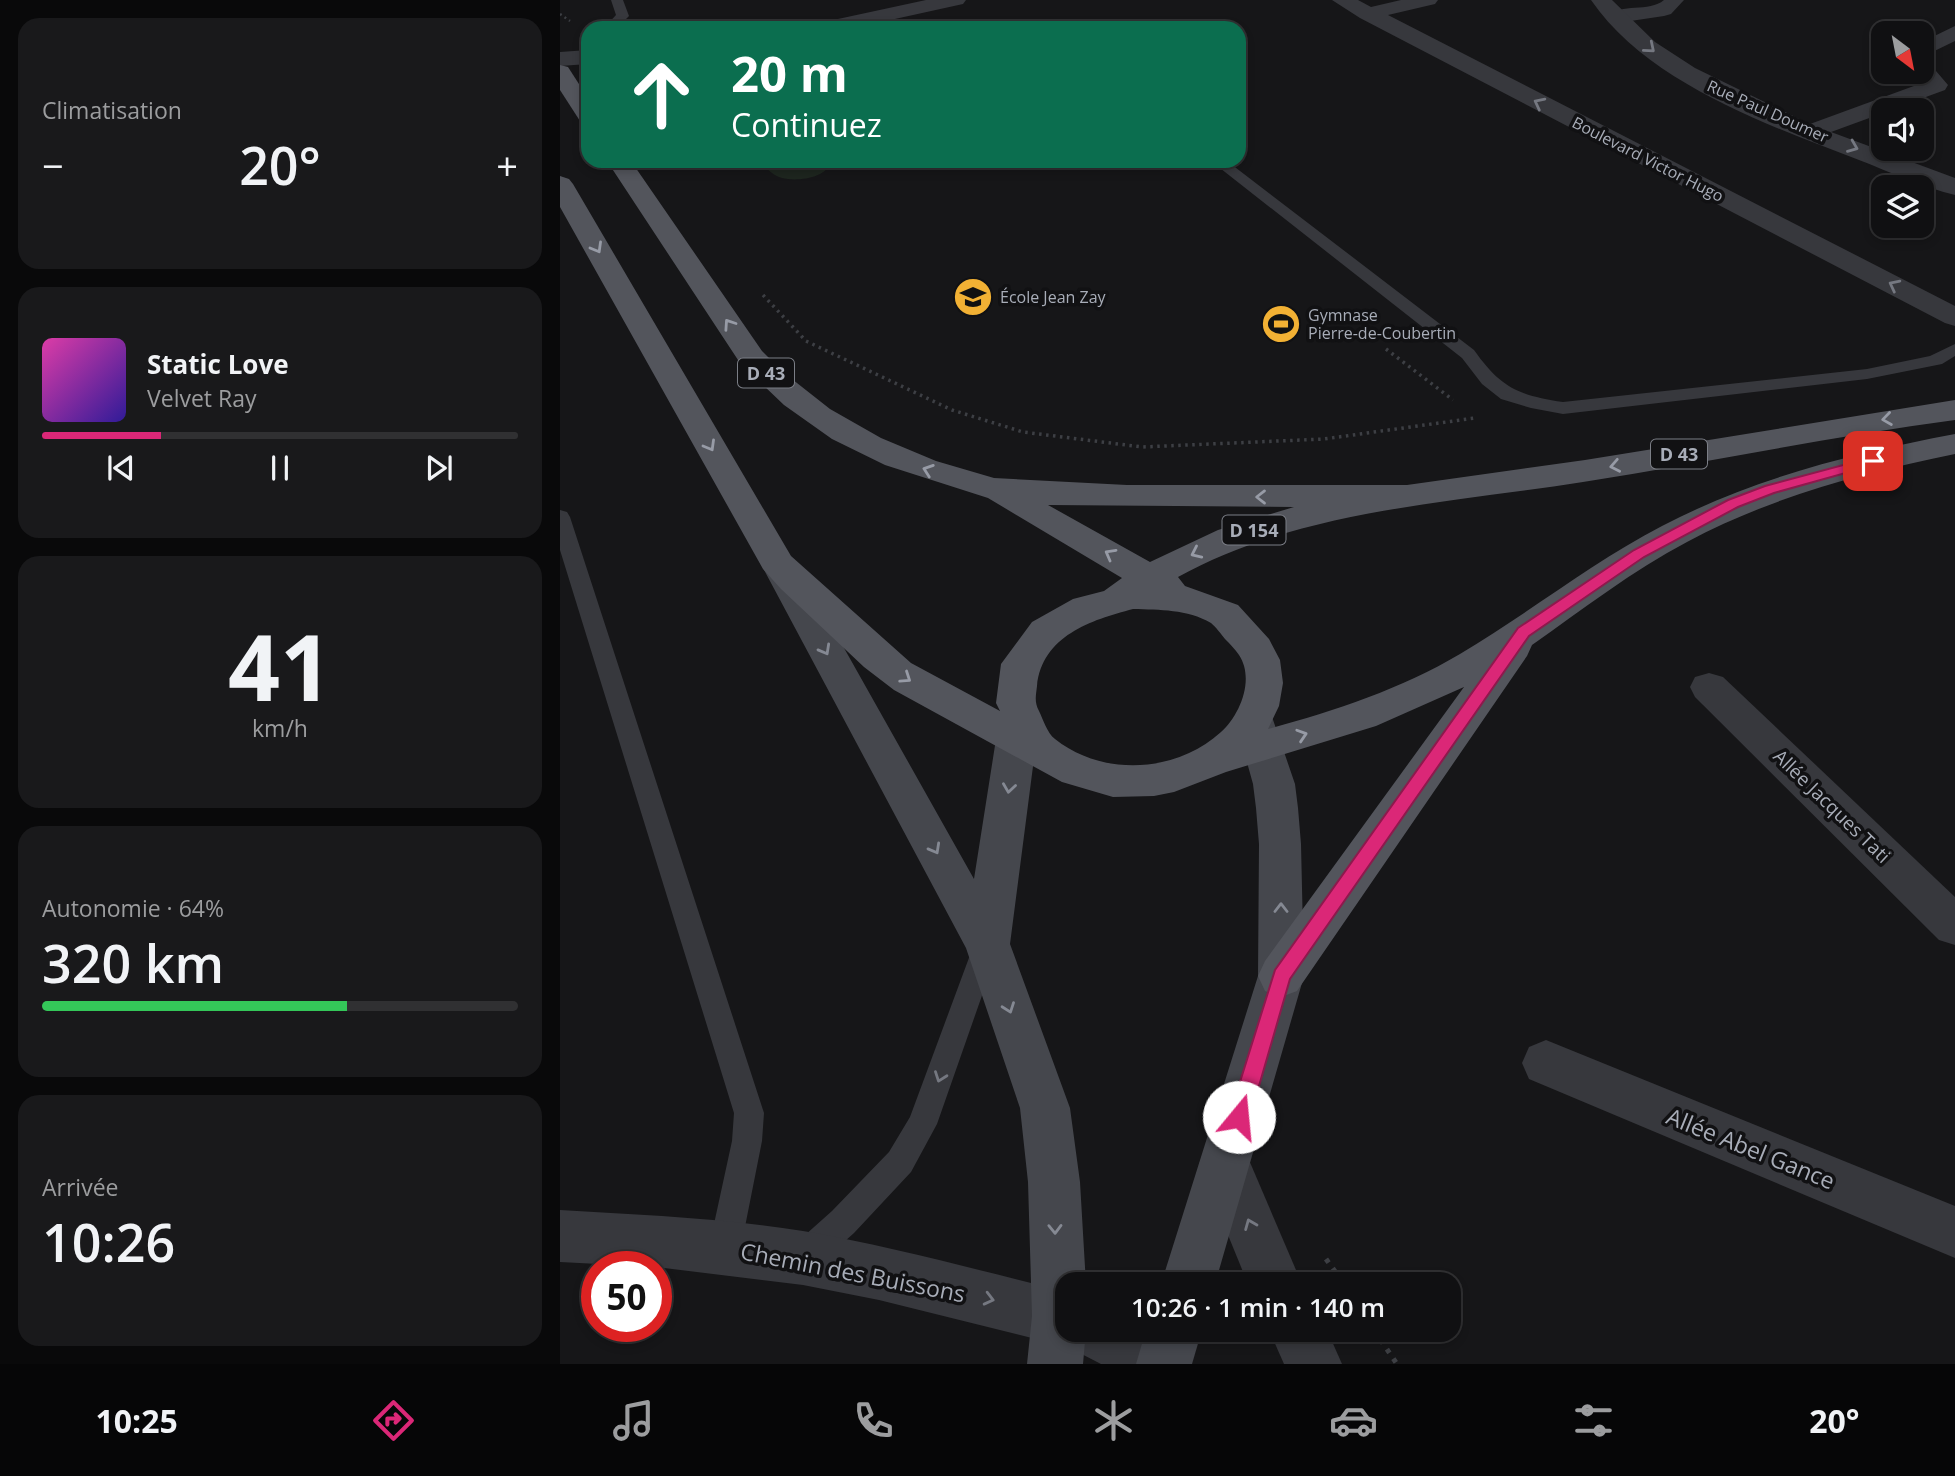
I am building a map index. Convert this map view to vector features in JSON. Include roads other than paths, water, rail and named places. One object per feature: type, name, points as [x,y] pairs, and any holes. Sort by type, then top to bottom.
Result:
[{"type":"main road","points":[[560,72],[581,105]]},
{"type":"main road","name":"D 43","points":[[624,168],[751,357],[795,399],[823,421],[860,442],[929,471],[993,489],[1197,497],[1402,495],[1574,473],[1839,425],[1955,410]]},
{"type":"main road","points":[[560,184],[781,568],[986,944],[1045,1108],[1062,1272]]},
{"type":"main road","points":[[781,568],[878,658],[905,678],[957,708],[1024,735],[1067,768],[1092,777],[1118,781],[1168,778],[1213,761],[1230,748],[1259,733],[1349,720],[1398,702],[1449,677],[1524,632],[1639,553],[1733,504],[1823,474],[1955,444]]},
{"type":"main road","points":[[993,489],[1191,601],[1229,619],[1255,647],[1262,664],[1265,682],[1259,733],[1274,784],[1280,844],[1282,976],[1192,1272]]},
{"type":"main road","name":"D 154","points":[[1117,597],[1181,560],[1245,532],[1323,510],[1402,495]]},
{"type":"main road","points":[[986,944],[1024,735],[1014,703],[1014,685],[1027,650],[1056,622],[1095,603],[1117,597],[1155,595],[1191,601]]},
{"type":"main road","points":[[1282,976],[1524,632]]},
{"type":"main road","points":[[1164,1364],[1170,1342]]},
{"type":"street","points":[[857,21],[956,0]]},
{"type":"street","name":"Boulevard Victor Hugo","points":[[1342,0],[1955,317]]},
{"type":"street","points":[[1367,14],[1429,0]]},
{"type":"street","points":[[1609,9],[1664,10],[1675,0]]},
{"type":"street","name":"Rue Paul Doumer","points":[[1609,9],[1652,51],[1696,79],[1812,131],[1955,187]]},
{"type":"street","points":[[1934,44],[1955,32]]},
{"type":"street","points":[[560,59],[581,58]]},
{"type":"street","points":[[1812,131],[1937,85],[1934,82]]},
{"type":"street","name":"Allée Jacques Tati","points":[[1709,687],[1955,926]]},
{"type":"street","name":"Allée Abel Gance","points":[[1546,1063],[1955,1232]]},
{"type":"street","points":[[1225,1164],[1270,1272]]},
{"type":"street","name":"Chemin des Buissons","points":[[560,1236],[725,1247],[803,1258],[879,1273],[1055,1329]]},
{"type":"street","name":"Chemin des Buissons","points":[[1096,1342],[1164,1364]]},
{"type":"street","points":[[1303,1342],[1314,1364]]},
{"type":"lane","points":[[617,0],[623,16],[618,21]]},
{"type":"lane","points":[[1227,168],[1468,354],[1497,391],[1522,402],[1563,408],[1867,374],[1936,360],[1955,349]]},
{"type":"lane","points":[[560,517],[749,1113],[747,1141],[725,1247]]},
{"type":"lane","points":[[803,1258],[843,1222],[900,1163],[927,1112],[986,944]]},
{"type":"place","name":"École Jean Zay","points":[[973,297]]},
{"type":"place","name":"Gymnase Pierre-de-Coubertin","points":[[1281,324]]}]
